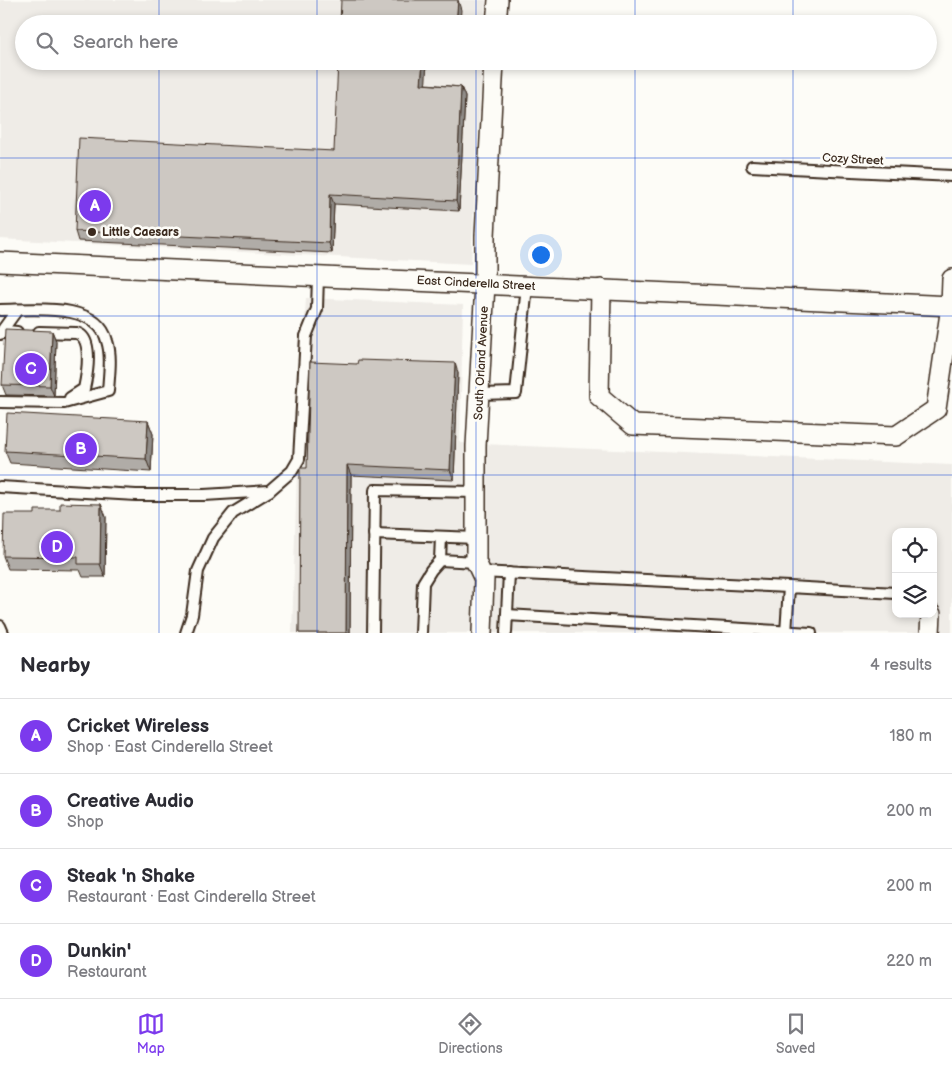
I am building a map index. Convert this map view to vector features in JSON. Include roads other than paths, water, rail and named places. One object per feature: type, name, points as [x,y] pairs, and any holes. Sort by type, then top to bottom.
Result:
[{"type":"street","points":[[497,15],[498,0]]},
{"type":"street","name":"South Orland Avenue","points":[[482,633],[484,579],[478,567],[476,492],[485,284],[485,236],[494,70]]},
{"type":"street","name":"East Cinderella Street","points":[[0,262],[952,306]]},
{"type":"street","points":[[601,289],[598,396],[634,425],[896,436],[936,409],[952,306],[952,279]]},
{"type":"street","points":[[930,633],[931,618]]},
{"type":"lane","name":"Cozy Street","points":[[752,166],[952,176]]},
{"type":"lane","points":[[186,633],[192,615],[198,571],[213,538],[233,513],[270,491],[292,471],[298,459],[306,336],[317,309],[318,276]]},
{"type":"lane","points":[[479,394],[516,393],[527,286]]},
{"type":"lane","points":[[0,310],[69,310],[88,317],[100,326],[107,340],[109,358],[108,391],[64,403],[0,402]]},
{"type":"lane","points":[[1,333],[17,310]]},
{"type":"lane","points":[[1,333],[66,332],[82,334],[86,343],[88,358],[84,388],[64,403]]},
{"type":"lane","points":[[0,486],[136,495],[204,495],[270,491]]},
{"type":"lane","points":[[373,633],[375,490],[476,492]]},
{"type":"lane","points":[[374,534],[476,538]]},
{"type":"lane","points":[[421,633],[423,583],[440,560],[441,537]]},
{"type":"lane","points":[[440,560],[509,573],[892,593]]},
{"type":"lane","points":[[506,633],[509,573]]},
{"type":"lane","points":[[786,632],[789,587]]},
{"type":"lane","points":[[507,615],[811,633]]},
{"type":"lane","points":[[0,626],[2,633]]},
{"type":"place","name":"Cricket Wireless","points":[[95,206]]},
{"type":"place","name":"Little Caesars","points":[[92,232]]},
{"type":"place","name":"Steak 'n Shake","points":[[31,369]]},
{"type":"place","name":"Creative Audio","points":[[81,449]]},
{"type":"place","name":"Dunkin'","points":[[57,547]]}]
